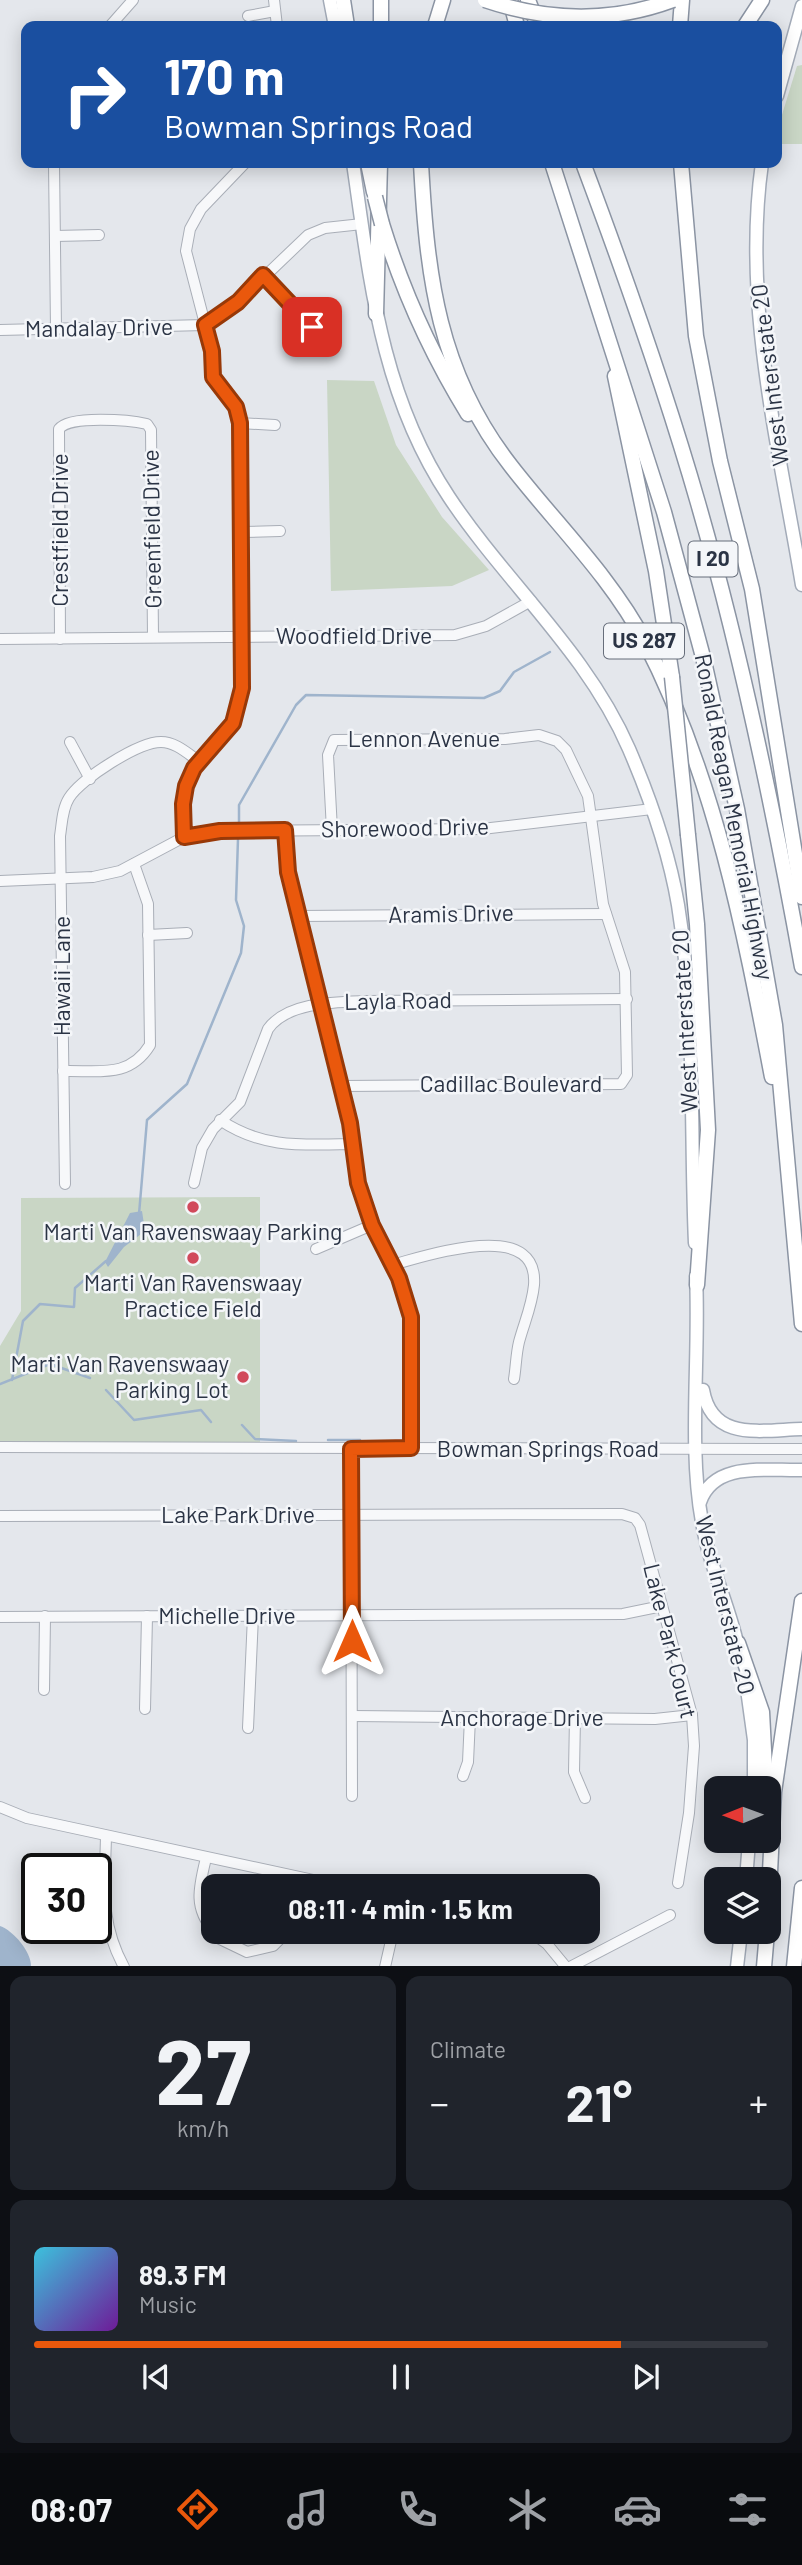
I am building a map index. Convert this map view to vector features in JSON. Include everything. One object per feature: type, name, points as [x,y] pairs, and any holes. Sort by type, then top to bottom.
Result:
[{"type":"highway","points":[[343,0],[346,21]]},
{"type":"highway","points":[[381,0],[381,21]]},
{"type":"highway","points":[[437,21],[443,0]]},
{"type":"highway","points":[[485,0],[517,11],[562,17],[607,16],[673,0]]},
{"type":"highway","points":[[510,0],[516,21]]},
{"type":"highway","points":[[528,0],[536,21]]},
{"type":"highway","points":[[680,21],[682,0]]},
{"type":"highway","points":[[748,21],[762,0]]},
{"type":"highway","points":[[369,168],[382,225],[401,280],[435,358],[476,427],[488,435]]},
{"type":"highway","points":[[376,314],[380,168]]},
{"type":"highway","name":"US 287","points":[[421,168],[434,306],[454,365],[488,435],[606,583],[644,640],[683,722],[723,852],[757,998],[788,1162]]},
{"type":"highway","name":"Ronald Reagan Memorial Highway","points":[[554,168],[614,364],[628,396],[682,578],[737,809],[775,1025],[802,1324]]},
{"type":"highway","name":"Ronald Reagan Memorial Highway","points":[[585,168],[658,375],[715,565],[768,784],[802,967]]},
{"type":"highway","points":[[681,168],[700,360],[720,461],[752,589],[802,897]]},
{"type":"highway","points":[[684,209],[689,168]]},
{"type":"highway","points":[[614,364],[615,388],[656,570],[672,677],[697,924],[708,1130],[697,1285]]},
{"type":"highway","points":[[770,1867],[776,1770],[802,1601]]},
{"type":"highway","points":[[738,1643],[762,1712],[765,1776]]},
{"type":"highway","points":[[794,1966],[802,1888]]},
{"type":"highway","points":[[764,1966],[766,1944]]},
{"type":"main road","points":[[330,0],[334,21]]},
{"type":"main road","points":[[782,78],[802,6]]},
{"type":"main road","name":"West Interstate 20","points":[[354,168],[376,314],[398,399],[448,496],[562,638],[610,713],[628,747],[652,809],[678,902],[687,969],[699,1367],[699,1502],[710,1561],[738,1643],[754,1740],[754,1776]]},
{"type":"main road","name":"West Interstate 20","points":[[762,168],[757,225],[759,308],[776,442],[802,585]]},
{"type":"main road","points":[[699,1367],[709,1411],[716,1421],[735,1429],[802,1429]]},
{"type":"main road","points":[[699,1502],[704,1489],[712,1480],[736,1472],[802,1470]]},
{"type":"main road","points":[[737,1966],[740,1944]]},
{"type":"street","points":[[114,21],[133,0]]},
{"type":"street","points":[[248,16],[274,6]]},
{"type":"street","points":[[54,168],[56,329]]},
{"type":"street","points":[[184,837],[183,804],[186,786],[200,762],[226,734],[239,708],[243,636],[240,423],[236,407],[213,377],[212,351],[187,265],[186,241],[201,209],[240,168]]},
{"type":"street","name":"Mandalay Drive","points":[[0,330],[205,325],[238,302],[263,275],[308,236],[325,228],[362,224]]},
{"type":"street","points":[[55,236],[99,235]]},
{"type":"street","points":[[263,275],[312,327]]},
{"type":"street","name":"Greenfield Drive","points":[[64,424],[89,420],[138,422],[150,426],[153,636]]},
{"type":"street","points":[[240,423],[275,425]]},
{"type":"street","name":"Crestfield Drive","points":[[60,639],[59,440],[60,429],[64,424]]},
{"type":"street","points":[[242,532],[280,531]]},
{"type":"street","name":"Woodfield Drive","points":[[0,639],[455,635],[486,626],[531,601]]},
{"type":"street","name":"Lennon Avenue","points":[[332,830],[328,755],[334,740],[505,739],[540,735],[561,745]]},
{"type":"street","points":[[70,742],[90,779]]},
{"type":"street","name":"Hawaii Lane","points":[[65,1184],[60,836],[63,813],[69,798],[90,779],[144,745],[160,742],[174,745],[200,762]]},
{"type":"street","name":"Cadillac Boulevard","points":[[342,1086],[621,1084],[627,1075],[625,972],[606,914],[597,874],[588,796],[561,745]]},
{"type":"street","name":"Shorewood Drive","points":[[0,881],[62,881],[93,877],[134,864],[184,837],[220,831],[482,829],[652,809]]},
{"type":"street","points":[[285,830],[288,872],[297,916],[342,1086],[358,1183],[372,1225],[399,1278],[411,1317],[411,1448]]},
{"type":"street","points":[[63,1071],[128,1068],[142,1058],[150,1045],[148,904],[134,864]]},
{"type":"street","name":"Aramis Drive","points":[[297,916],[606,914]]},
{"type":"street","points":[[148,935],[187,933]]},
{"type":"street","name":"Layla Road","points":[[194,1183],[202,1148],[220,1121],[240,1102],[266,1033],[274,1020],[320,1005],[365,1000],[627,999]]},
{"type":"street","points":[[220,1121],[235,1130],[271,1143],[352,1144]]},
{"type":"street","points":[[316,1249],[372,1225]]},
{"type":"street","points":[[391,1265],[492,1245],[514,1247],[522,1251],[531,1264],[534,1282],[519,1343],[514,1379]]},
{"type":"street","name":"Bowman Springs Road","points":[[0,1447],[802,1450]]},
{"type":"street","points":[[351,1449],[352,1796]]},
{"type":"street","name":"Lake Park Drive","points":[[0,1516],[622,1514],[635,1518],[640,1525]]},
{"type":"street","name":"Lake Park Court","points":[[640,1525],[692,1715],[694,1746],[690,1813],[678,1883]]},
{"type":"street","name":"Michelle Drive","points":[[0,1617],[623,1614],[662,1606]]},
{"type":"street","points":[[44,1690],[45,1616]]},
{"type":"street","points":[[145,1709],[147,1616]]},
{"type":"street","points":[[248,1728],[253,1616]]},
{"type":"street","name":"Anchorage Drive","points":[[352,1716],[655,1719],[692,1715]]},
{"type":"street","points":[[575,1717],[573,1772],[585,1798]]},
{"type":"street","points":[[463,1776],[468,1762],[470,1718]]},
{"type":"street","points":[[0,1807],[27,1818],[268,1874]]},
{"type":"street","points":[[106,1836],[106,1915],[109,1940],[124,1966]]},
{"type":"street","points":[[203,1874],[206,1858]]},
{"type":"street","points":[[201,1886],[198,1902],[201,1916]]},
{"type":"street","points":[[547,1944],[568,1966],[670,1915]]},
{"type":"street","points":[[232,1944],[247,1952],[275,1944]]},
{"type":"street","points":[[386,1966],[391,1944]]},
{"type":"green space","points":[[802,65],[802,144],[782,144],[782,115],[797,66]]},
{"type":"green space","points":[[327,380],[374,381],[396,445],[442,517],[489,570],[452,586],[331,591]]},
{"type":"green space","points":[[260,1197],[260,1447],[0,1442],[0,1346],[21,1311],[21,1198]]},
{"type":"water","points":[[142,1211],[145,1231],[124,1247],[108,1267],[105,1262],[130,1213]]},
{"type":"water","points":[[0,1926],[11,1932],[21,1943],[31,1966],[0,1966]]},
{"type":"waterway","points":[[239,824],[239,805],[296,705],[306,695],[484,698],[500,691],[514,672],[550,652]]},
{"type":"waterway","points":[[139,1214],[147,1120],[187,1084],[241,953],[244,926],[236,900],[238,839]]},
{"type":"waterway","points":[[12,1380],[23,1321],[40,1304],[74,1307],[75,1288],[106,1261]]},
{"type":"waterway","points":[[0,1384],[50,1364],[90,1378]]},
{"type":"waterway","points":[[106,1390],[134,1420],[201,1410],[211,1422]]},
{"type":"waterway","points":[[242,1425],[255,1439],[296,1441]]},
{"type":"waterway","points":[[328,1440],[360,1440]]},
{"type":"place","name":"Marti Van Ravenswaay Parking","points":[[193,1207]]},
{"type":"place","name":"Marti Van Ravenswaay Practice Field","points":[[193,1258]]},
{"type":"place","name":"Marti Van Ravenswaay Parking Lot","points":[[243,1377]]},
{"type":"route","points":[[312,327],[263,275],[238,302],[212,323],[205,325],[212,351],[213,377],[236,407],[240,423],[243,667],[239,708],[233,723],[194,768],[186,786],[183,804],[184,837],[220,831],[285,830],[288,872],[297,916],[342,1086],[358,1183],[372,1225],[399,1278],[411,1317],[411,1448],[351,1449],[352,1641]]}]
